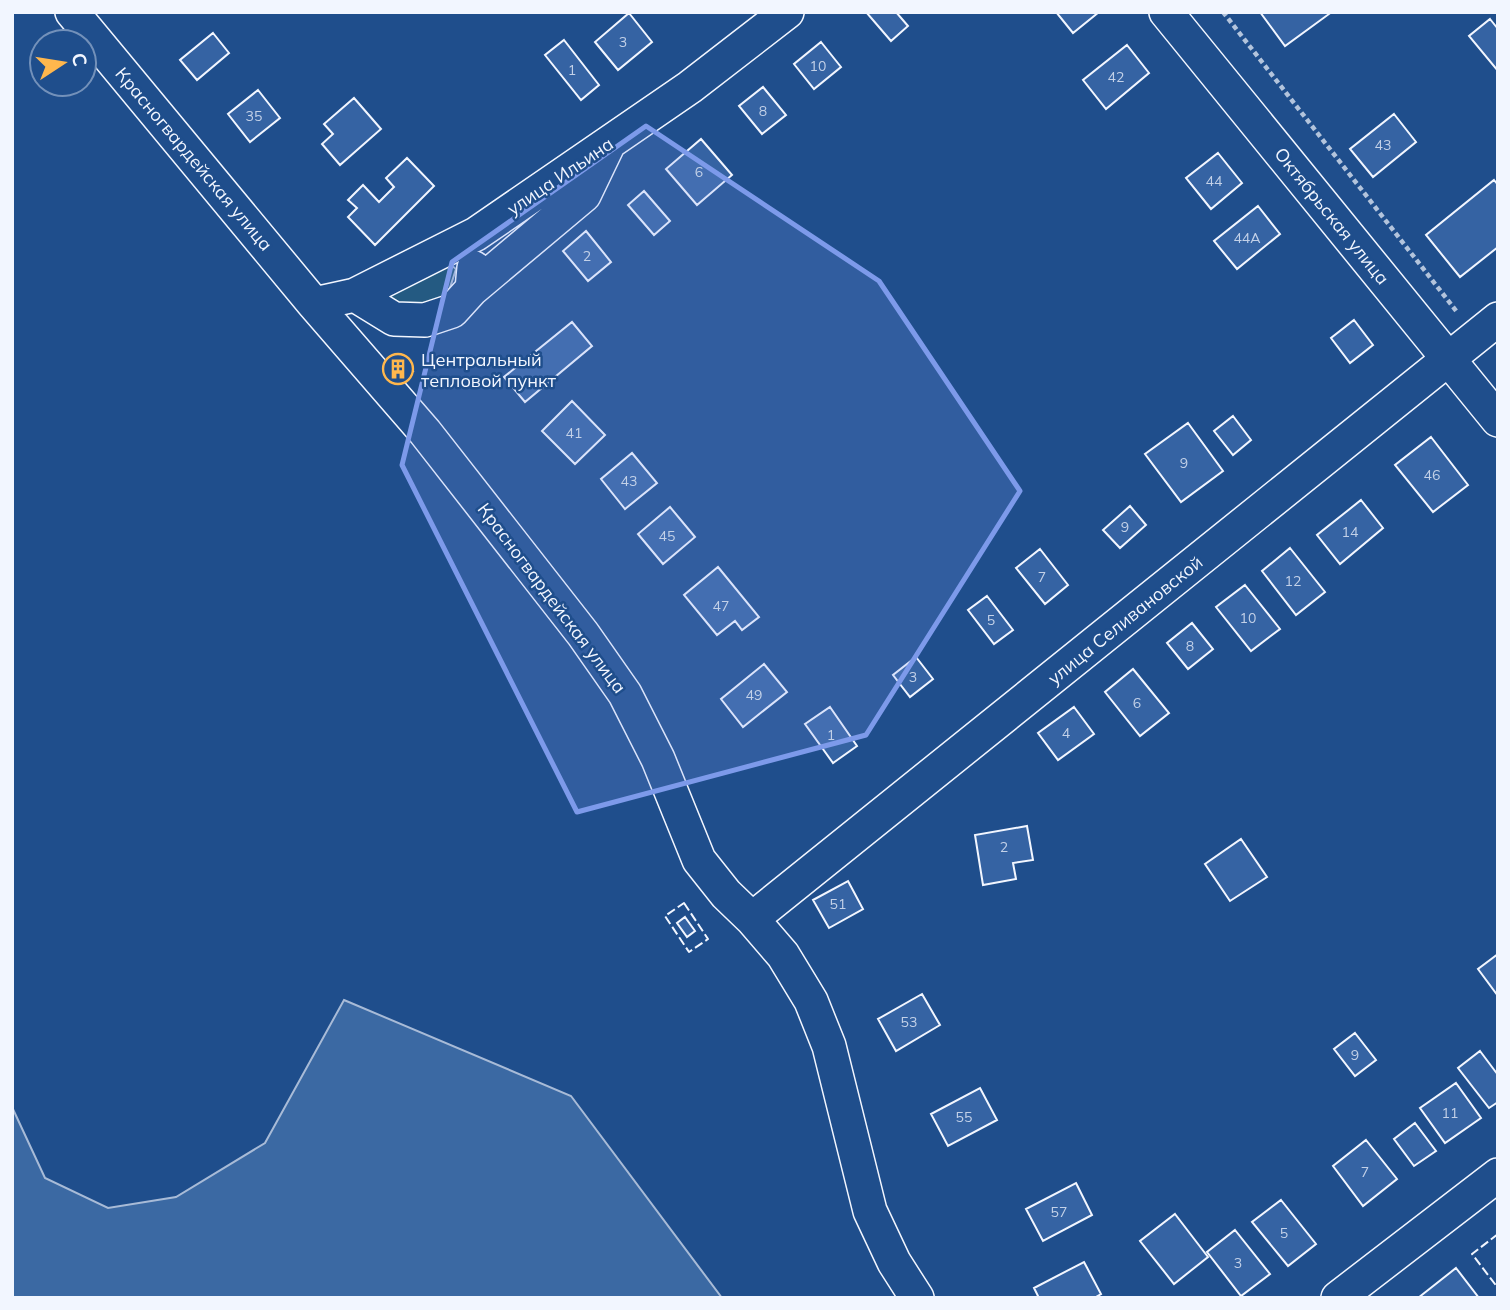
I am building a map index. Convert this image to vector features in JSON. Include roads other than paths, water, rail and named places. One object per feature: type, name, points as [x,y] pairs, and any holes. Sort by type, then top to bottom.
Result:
[{"type":"street","name":"Красногвардейская улица","points":[[72,12],[314,304],[425,432],[597,653],[625,694],[659,759],[699,860],[726,894],[783,955],[811,1001],[829,1046],[870,1211],[894,1262],[917,1298]]},
{"type":"street","name":"улица Ильина","points":[[314,304],[355,295],[475,234],[690,87],[787,12]]},
{"type":"street","name":"Октябрьская улица","points":[[1168,13],[1498,420]]},
{"type":"street","points":[[355,295],[394,319],[425,320],[452,311],[472,289],[584,195],[609,143]]},
{"type":"street","points":[[472,289],[475,234]]},
{"type":"street","name":"улица Селивановской","points":[[752,919],[1487,328]]},
{"type":"street","points":[[1338,1298],[1498,1175]]},
{"type":"place","name":"Центральный тепловой пункт","points":[[398,369]]}]
